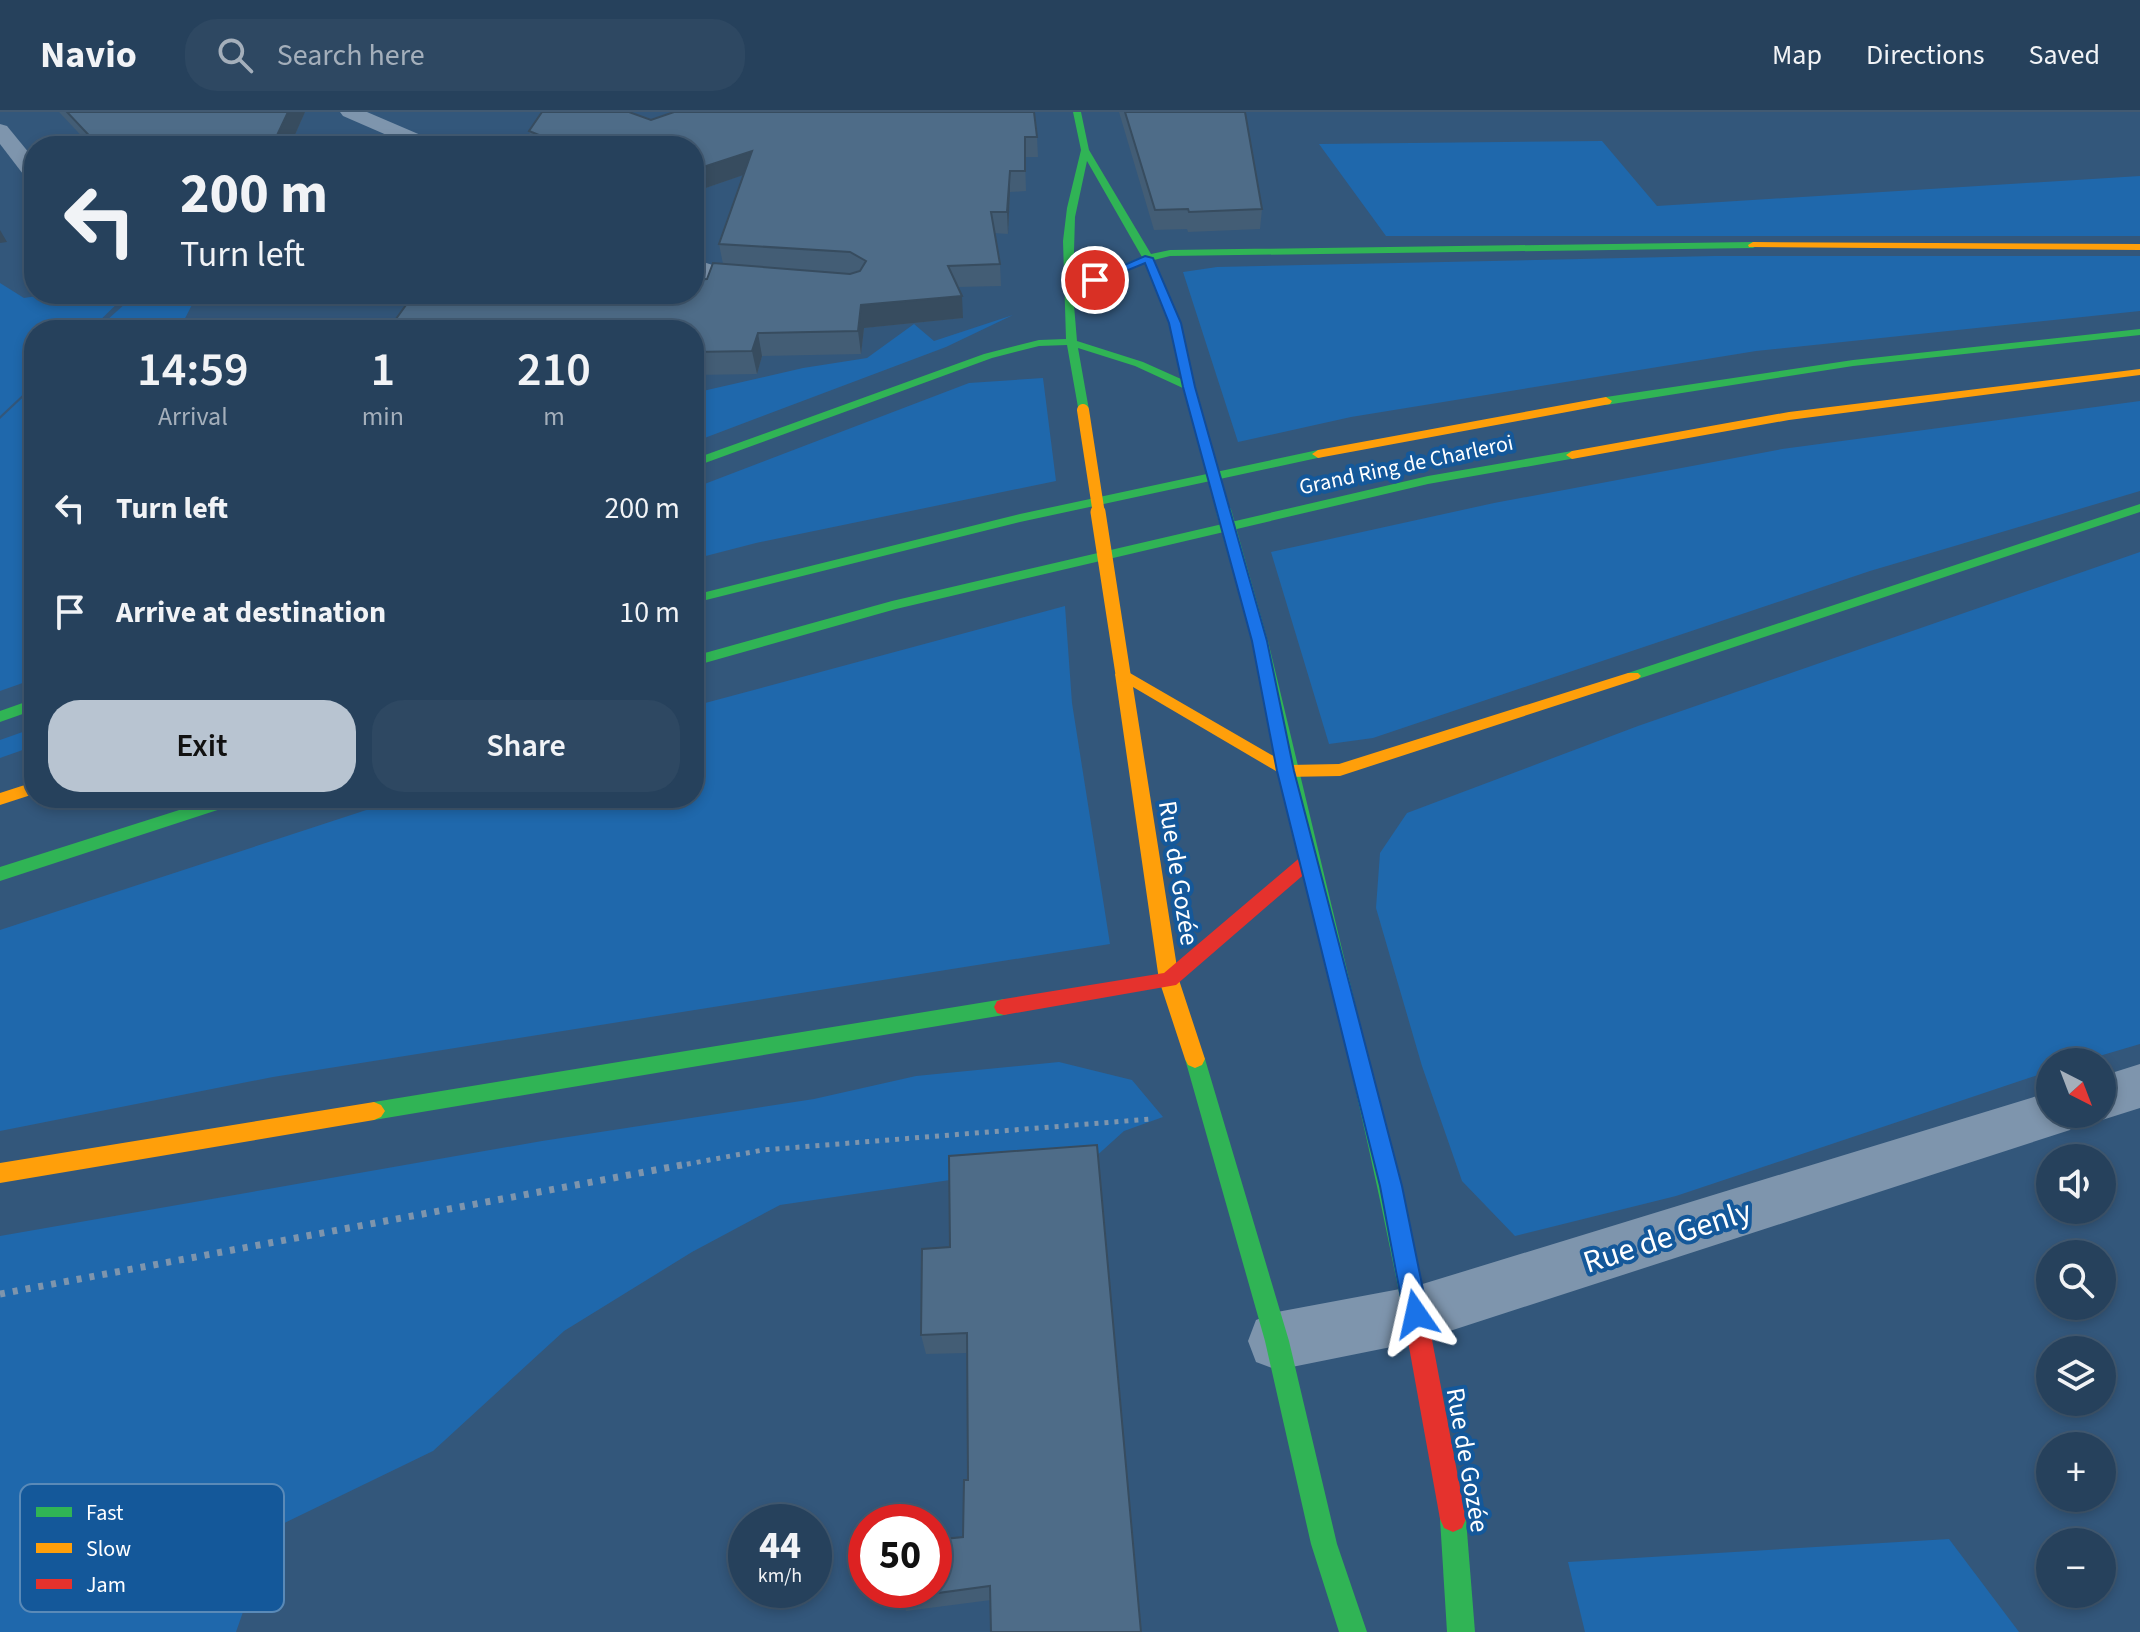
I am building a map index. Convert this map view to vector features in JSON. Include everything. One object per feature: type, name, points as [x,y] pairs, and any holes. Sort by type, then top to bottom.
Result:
[{"type":"main road","name":"Rue de Gozée","points":[[1077,112],[1085,150],[1148,258],[1175,323],[1189,387],[1260,641],[1286,771],[1391,1186],[1456,1534],[1461,1632]]},
{"type":"main road","name":"Rue de Gozée","points":[[1085,150],[1070,218],[1070,342],[1083,410],[1169,980],[1214,1116],[1277,1341],[1324,1544],[1353,1632]]},
{"type":"main road","points":[[1068,291],[1148,258],[1170,253],[1491,247],[2140,247]]},
{"type":"main road","name":"Grand Ring de Charleroi","points":[[704,596],[876,551],[1378,440],[1738,379],[2140,332]]},
{"type":"main road","points":[[704,459],[988,356],[1039,343],[1070,342],[1139,364],[1189,387]]},
{"type":"main road","name":"Grand Ring de Charleroi","points":[[704,658],[892,605],[1428,480],[1789,416],[2140,372]]},
{"type":"main road","points":[[1123,674],[1286,771],[1340,770],[1432,743],[2140,508]]},
{"type":"main road","points":[[0,717],[24,708]]},
{"type":"main road","points":[[0,799],[24,791]]},
{"type":"main road","points":[[0,874],[205,808]]},
{"type":"main road","points":[[0,1173],[1169,980],[1309,860]]},
{"type":"street","points":[[350,112],[406,136]]},
{"type":"street","points":[[0,130],[24,160]]},
{"type":"street","points":[[704,270],[725,277],[796,281]]},
{"type":"street","points":[[2116,1094],[2140,1086]]},
{"type":"street","name":"Rue de Genly","points":[[1277,1341],[1416,1314],[2036,1119]]},
{"type":"path","points":[[0,1294],[763,1150],[1160,1118]]},
{"type":"shaded area","points":[[1602,141],[1657,206],[2140,176],[2140,236],[1386,236],[1319,144]]},
{"type":"shaded area","points":[[1714,256],[2140,256],[2140,311],[1756,351],[1351,417],[1238,442],[1183,272],[1217,267]]},
{"type":"shaded area","points":[[0,283],[24,298],[24,304],[117,304],[100,320],[24,320],[24,393],[0,416]]},
{"type":"shaded area","points":[[125,304],[192,304],[184,320],[107,320]]},
{"type":"shaded area","points":[[1013,315],[946,347],[704,438],[704,391],[803,368],[867,358],[914,324],[934,341]]},
{"type":"shaded area","points":[[1043,378],[1056,481],[704,556],[704,484],[969,383]]},
{"type":"shaded area","points":[[24,396],[24,683],[0,691],[0,419]]},
{"type":"shaded area","points":[[2140,401],[2140,491],[1870,571],[1373,738],[1329,744],[1271,552],[1494,503],[1782,449]]},
{"type":"shaded area","points":[[2140,552],[2140,1044],[2116,1051],[2116,1048],[2036,1048],[2036,1076],[1676,1196],[1515,1236],[1462,1181],[1422,1066],[1376,908],[1380,853],[1407,813],[1638,726]]},
{"type":"shaded area","points":[[1065,606],[1072,703],[1110,944],[273,1077],[0,1131],[0,930],[372,808],[704,808],[704,703]]},
{"type":"shaded area","points":[[24,732],[24,750],[0,758],[0,740]]},
{"type":"shaded area","points":[[1059,1062],[1132,1080],[1163,1117],[1124,1131],[1093,1159],[780,1205],[692,1252],[564,1331],[433,1451],[284,1523],[284,1484],[20,1484],[20,1612],[243,1612],[236,1632],[0,1632],[0,1236],[542,1141],[814,1099],[916,1076]]},
{"type":"shaded area","points":[[1949,1539],[2019,1632],[1585,1632],[1568,1562]]},
{"type":"building","points":[[67,112],[288,112],[277,136],[90,136]]},
{"type":"building","points":[[542,112],[629,112],[651,120],[674,112],[1034,112],[1037,137],[1025,137],[1025,171],[1010,171],[1007,212],[991,212],[1000,264],[948,266],[962,296],[861,305],[858,331],[758,333],[752,351],[704,352],[704,320],[395,320],[407,304],[704,304],[704,279],[707,279],[713,263],[850,274],[860,271],[866,261],[850,252],[719,244],[752,151],[704,167],[704,136],[541,136],[529,131]]},
{"type":"building","points":[[1125,112],[1245,112],[1262,209],[1155,210]]},
{"type":"building","points":[[1097,1145],[1141,1632],[991,1632],[990,1586],[952,1591],[952,1538],[963,1537],[964,1480],[968,1480],[967,1333],[921,1335],[922,1249],[950,1247],[949,1156]]},
{"type":"traffic: fast","points":[[1077,112],[1085,150],[1148,258],[1175,323],[1189,387]]},
{"type":"traffic: fast","points":[[1083,410],[1072,338],[1067,266],[1071,208],[1085,150]]},
{"type":"traffic: fast","points":[[1068,291],[1148,258],[1170,253],[1753,245]]},
{"type":"traffic: fast","points":[[1606,401],[1853,363],[2140,332]]},
{"type":"traffic: fast","points":[[704,459],[988,356],[1039,343],[1070,342],[1139,364],[1189,387]]},
{"type":"traffic: fast","points":[[1189,387],[1260,641]]},
{"type":"traffic: fast","points":[[704,597],[1020,518],[1318,454]]},
{"type":"traffic: fast","points":[[704,658],[892,605],[1428,480],[1572,455]]},
{"type":"traffic: fast","points":[[1633,676],[2140,508]]},
{"type":"traffic: fast","points":[[1260,641],[1297,808],[1379,1141],[1414,1308]]},
{"type":"traffic: fast","points":[[0,717],[24,708]]},
{"type":"traffic: fast","points":[[0,874],[205,808]]},
{"type":"traffic: fast","points":[[374,1111],[1004,1007]]},
{"type":"traffic: fast","points":[[1195,1059],[1277,1341],[1324,1544],[1353,1632]]},
{"type":"traffic: fast","points":[[1453,1519],[1461,1632]]},
{"type":"traffic: slow","points":[[1753,245],[2140,247]]},
{"type":"traffic: slow","points":[[1572,455],[1789,416],[2140,372]]},
{"type":"traffic: slow","points":[[1318,454],[1606,401]]},
{"type":"traffic: slow","points":[[1083,410],[1123,674]]},
{"type":"traffic: slow","points":[[1123,674],[1169,980],[1195,1059]]},
{"type":"traffic: slow","points":[[1123,674],[1286,771],[1340,770],[1633,676]]},
{"type":"traffic: slow","points":[[0,799],[24,791]]},
{"type":"traffic: slow","points":[[0,1173],[374,1111]]},
{"type":"traffic: jam","points":[[1004,1007],[1169,980],[1309,860]]},
{"type":"traffic: jam","points":[[1414,1308],[1453,1519]]},
{"type":"route","points":[[1095,280],[1148,258],[1175,323],[1189,387],[1260,641],[1286,771],[1391,1186],[1416,1314]]}]
